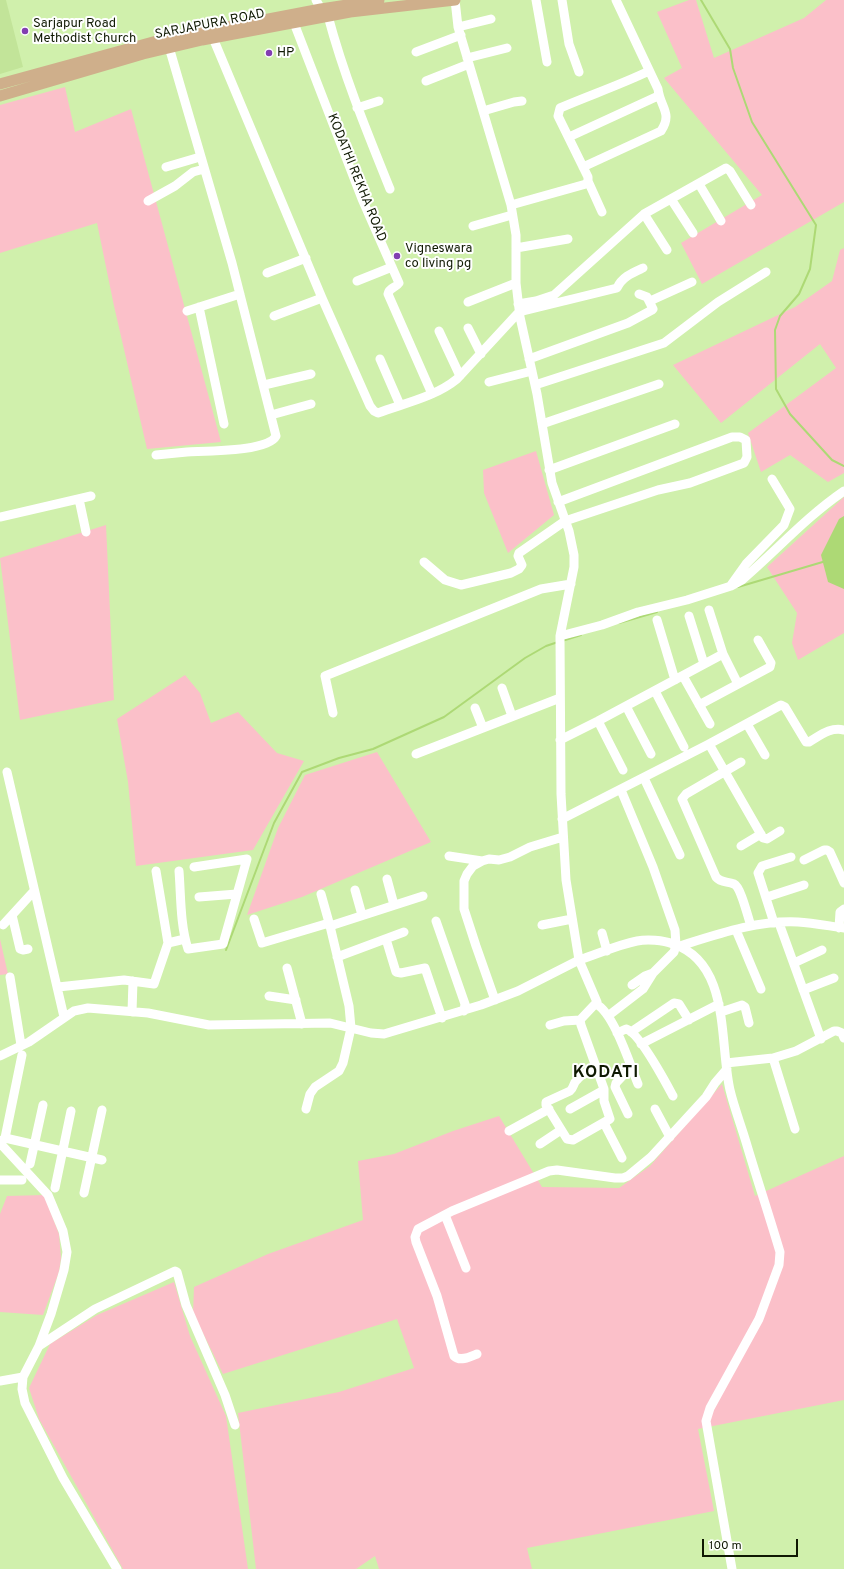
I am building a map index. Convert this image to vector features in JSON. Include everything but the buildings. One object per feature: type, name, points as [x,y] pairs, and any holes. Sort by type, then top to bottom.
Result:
[{"type":"main road","name":"SARJAPURA ROAD","points":[[0,84],[167,43],[322,9],[379,0]]},
{"type":"main road","name":"SARJAPURA ROAD","points":[[0,96],[167,43],[212,38],[294,23],[322,9],[350,12],[455,0]]},
{"type":"street","points":[[455,0],[459,31],[511,205],[516,235],[516,283],[519,308],[535,386],[549,470],[558,502],[569,531],[574,555],[574,567],[560,636],[562,819],[566,880],[572,919],[579,960],[597,1002],[596,1004],[603,1009],[617,1033],[638,1084]]},
{"type":"street","points":[[536,0],[547,62]]},
{"type":"street","points":[[562,0],[569,44],[579,72]]},
{"type":"street","points":[[583,167],[661,131],[667,118],[666,111],[658,96],[658,90],[616,0]]},
{"type":"street","points":[[322,9],[357,108],[390,189]]},
{"type":"street","points":[[416,52],[459,31],[491,19]]},
{"type":"street","name":"KODATHI REKHA ROAD","points":[[294,23],[362,199],[399,283],[397,286],[390,289],[388,294],[432,394]]},
{"type":"street","points":[[212,38],[322,298],[370,406],[378,413],[432,394],[449,386],[481,354],[519,308],[554,295],[644,214],[726,168],[751,206]]},
{"type":"street","points":[[156,455],[187,452],[226,451],[265,444],[271,442],[276,436],[240,294],[167,43]]},
{"type":"street","points":[[426,81],[468,61],[507,48]]},
{"type":"street","points":[[602,212],[583,167],[558,116],[560,108],[649,71]]},
{"type":"street","points":[[569,137],[658,96]]},
{"type":"street","points":[[357,108],[379,101]]},
{"type":"street","points":[[483,111],[522,101]]},
{"type":"street","points":[[166,167],[200,157]]},
{"type":"street","points":[[148,201],[175,186],[193,172],[204,169]]},
{"type":"street","points":[[511,205],[586,184],[588,181]]},
{"type":"street","points":[[699,184],[722,221]]},
{"type":"street","points":[[671,199],[693,233]]},
{"type":"street","points":[[644,214],[667,250]]},
{"type":"street","points":[[473,226],[512,215]]},
{"type":"street","points":[[516,248],[568,239]]},
{"type":"street","points":[[267,273],[306,258]]},
{"type":"street","points":[[356,281],[392,267]]},
{"type":"street","points":[[519,308],[617,288],[620,281],[625,277],[643,268]]},
{"type":"street","points":[[535,386],[664,342],[718,302],[766,272]]},
{"type":"street","points":[[650,301],[692,282]]},
{"type":"street","points":[[468,302],[516,283]]},
{"type":"street","points":[[187,311],[240,294]]},
{"type":"street","points":[[529,359],[628,323],[652,310],[650,301],[647,297],[639,294]]},
{"type":"street","points":[[274,316],[322,298]]},
{"type":"street","points":[[199,307],[224,424]]},
{"type":"street","points":[[468,328],[481,354]]},
{"type":"street","points":[[439,331],[460,376]]},
{"type":"street","points":[[380,359],[400,405]]},
{"type":"street","points":[[489,382],[532,371]]},
{"type":"street","points":[[264,385],[311,374]]},
{"type":"street","points":[[542,424],[659,384]]},
{"type":"street","points":[[271,415],[311,404]]},
{"type":"street","points":[[549,470],[674,424]]},
{"type":"street","points":[[424,562],[445,580],[461,586],[511,574],[522,565],[518,556],[519,553],[565,521],[658,490],[690,483],[744,463],[748,457],[746,440],[740,437],[732,437],[558,502]]},
{"type":"street","points":[[731,586],[746,564],[786,520],[790,509],[772,479]]},
{"type":"street","points":[[560,636],[602,625],[638,612],[687,600],[731,586],[742,580],[795,530],[844,491]]},
{"type":"street","points":[[0,517],[91,496]]},
{"type":"street","points":[[79,499],[86,532]]},
{"type":"street","points":[[333,713],[325,676],[541,589],[570,584]]},
{"type":"street","points":[[710,610],[723,654],[738,684]]},
{"type":"street","points":[[689,616],[704,664]]},
{"type":"street","points":[[657,620],[679,678],[699,705],[710,724]]},
{"type":"street","points":[[699,705],[771,665],[758,640]]},
{"type":"street","points":[[560,740],[723,654]]},
{"type":"street","points":[[502,688],[512,716]]},
{"type":"street","points":[[655,691],[684,747]]},
{"type":"street","points":[[416,754],[560,698]]},
{"type":"street","points":[[562,819],[621,790],[781,705],[785,707],[806,742],[809,742],[826,731],[836,728],[844,730]]},
{"type":"street","points":[[626,706],[651,754]]},
{"type":"street","points":[[475,708],[483,728]]},
{"type":"street","points":[[598,721],[623,770]]},
{"type":"street","points":[[746,724],[765,755]]},
{"type":"street","points":[[709,744],[763,838],[767,839],[780,831]]},
{"type":"street","points":[[741,762],[686,794],[682,800],[716,877],[722,882],[734,884],[738,889],[751,926]]},
{"type":"street","points":[[7,772],[64,1017]]},
{"type":"street","points":[[644,778],[680,855]]},
{"type":"street","points":[[621,790],[653,867],[675,930],[678,946]]},
{"type":"street","points":[[741,846],[761,834]]},
{"type":"street","points":[[495,1000],[474,940],[464,904],[464,881],[473,866],[482,861],[489,859],[504,859],[530,847],[563,836]]},
{"type":"street","points":[[804,860],[827,850],[830,852],[844,883]]},
{"type":"street","points":[[449,856],[482,861]]},
{"type":"street","points":[[791,857],[762,866],[758,874],[776,923],[794,963],[821,1039]]},
{"type":"street","points":[[179,871],[185,939],[188,948],[223,944],[247,859],[194,867]]},
{"type":"street","points":[[58,988],[124,980],[154,984],[168,943],[156,871]]},
{"type":"street","points":[[387,879],[394,905]]},
{"type":"street","points":[[766,897],[804,885]]},
{"type":"street","points":[[355,890],[362,915]]},
{"type":"street","points":[[3,925],[34,891]]},
{"type":"street","points":[[199,897],[237,894]]},
{"type":"street","points":[[306,1109],[310,1094],[315,1087],[339,1071],[343,1063],[351,1028],[350,1006],[321,894]]},
{"type":"street","points":[[254,920],[262,943],[423,896]]},
{"type":"street","points":[[608,1016],[643,989],[653,973],[678,946],[751,926],[776,923],[797,922],[842,928],[840,912],[844,909]]},
{"type":"street","points":[[12,915],[20,949],[28,949]]},
{"type":"street","points":[[542,925],[572,919]]},
{"type":"street","points":[[436,921],[465,1004],[464,1011]]},
{"type":"street","points":[[736,930],[761,989]]},
{"type":"street","points":[[337,957],[404,932]]},
{"type":"street","points":[[602,933],[607,951]]},
{"type":"street","points":[[168,943],[185,939]]},
{"type":"street","points":[[386,939],[396,972],[425,968],[442,1018]]},
{"type":"street","points":[[0,1056],[44,1032],[74,1011],[88,1008],[132,1012],[209,1025],[330,1024],[371,1033],[384,1034],[442,1018],[495,1000],[518,991],[579,960],[638,941],[666,942],[678,946],[692,954],[707,972],[716,993],[720,1008],[730,1090],[780,1252],[780,1259],[759,1319],[710,1408],[706,1421],[732,1569]]},
{"type":"street","points":[[794,963],[822,950]]},
{"type":"street","points":[[287,968],[302,1024]]},
{"type":"street","points":[[632,985],[645,976],[653,973]]},
{"type":"street","points":[[10,977],[21,1045]]},
{"type":"street","points":[[803,990],[834,978]]},
{"type":"street","points":[[132,1012],[133,981]]},
{"type":"street","points":[[269,996],[296,1000]]},
{"type":"street","points":[[631,1032],[674,1003],[679,1004],[689,1020]]},
{"type":"street","points":[[550,1025],[564,1021],[580,1020],[596,1004]]},
{"type":"street","points":[[641,1044],[689,1020],[720,1008],[742,1005],[749,1023]]},
{"type":"street","points":[[580,1020],[604,1090],[604,1101],[610,1119],[573,1140],[567,1139],[546,1102],[570,1091],[578,1078],[596,1068]]},
{"type":"street","points":[[617,1033],[626,1029],[631,1032],[659,1070],[673,1096]]},
{"type":"street","points":[[477,1354],[460,1359],[454,1356],[437,1296],[416,1242],[415,1237],[418,1229],[445,1214],[552,1170],[623,1178],[651,1157],[670,1137],[706,1097],[726,1066],[773,1058],[796,1052],[834,1031],[842,1033],[844,1038]]},
{"type":"street","points":[[2,1141],[22,1055]]},
{"type":"street","points":[[773,1058],[795,1129]]},
{"type":"street","points":[[628,1114],[615,1087],[616,1083],[631,1067]]},
{"type":"street","points":[[570,1109],[604,1090]]},
{"type":"street","points":[[30,1164],[42,1105]]},
{"type":"street","points":[[509,1131],[549,1109]]},
{"type":"street","points":[[655,1109],[670,1137]]},
{"type":"street","points":[[84,1193],[102,1110]]},
{"type":"street","points":[[55,1188],[71,1111]]},
{"type":"street","points":[[604,1123],[622,1158]]},
{"type":"street","points":[[540,1144],[561,1130]]},
{"type":"street","points":[[2,1141],[34,1145],[102,1160]]},
{"type":"street","points":[[2,1141],[48,1195],[63,1231],[67,1252],[64,1270],[39,1346],[23,1377],[22,1389],[25,1403],[63,1478],[117,1569]]},
{"type":"street","points":[[0,1180],[22,1180]]},
{"type":"street","points":[[445,1214],[466,1268]]},
{"type":"street","points":[[39,1346],[95,1309],[175,1271],[177,1272],[186,1305],[225,1395],[235,1425]]},
{"type":"street","points":[[0,1381],[23,1377]]},
{"type":"shaded area","points":[[0,0],[6,0],[23,67],[0,74]]},
{"type":"shaded area","points":[[689,0],[696,0],[714,58],[804,18],[826,0],[844,0],[844,202],[702,284],[681,243],[762,195],[664,78],[682,68],[657,12]]},
{"type":"shaded area","points":[[65,87],[75,132],[131,109],[221,442],[147,449],[114,306],[97,223],[0,253],[0,105]]},
{"type":"shaded area","points":[[844,248],[844,473],[828,482],[790,455],[761,472],[748,433],[836,368],[820,344],[721,423],[673,365],[795,307],[832,281],[840,250]]},
{"type":"shaded area","points":[[536,451],[554,515],[508,553],[484,493],[483,470]]},
{"type":"shaded area","points":[[844,497],[844,633],[798,660],[792,643],[797,613],[767,567]]},
{"type":"shaded area","points":[[844,516],[844,589],[828,582],[821,555],[839,519]]},
{"type":"shaded area","points":[[106,525],[114,700],[20,720],[0,558]]},
{"type":"shaded area","points":[[185,675],[200,693],[211,723],[238,712],[277,753],[304,761],[253,850],[136,866],[128,782],[117,719]]},
{"type":"shaded area","points":[[377,752],[431,842],[302,897],[247,915],[278,828],[305,775]]},
{"type":"shaded area","points":[[0,939],[8,974],[0,975]]},
{"type":"shaded area","points":[[722,1084],[755,1196],[844,1156],[844,1400],[698,1429],[714,1511],[527,1548],[532,1569],[379,1569],[375,1556],[356,1569],[256,1569],[238,1413],[339,1392],[414,1368],[397,1319],[223,1374],[193,1313],[194,1287],[268,1254],[363,1220],[358,1161],[394,1154],[453,1131],[499,1116],[542,1187],[619,1188],[650,1166]]},
{"type":"shaded area","points":[[44,1195],[59,1234],[61,1258],[59,1272],[43,1315],[0,1312],[0,1214],[7,1196]]},
{"type":"shaded area","points":[[174,1282],[190,1336],[226,1416],[248,1569],[123,1569],[39,1419],[29,1388],[50,1344],[97,1315]]},
{"type":"waterway","points":[[701,0],[730,49],[733,68],[752,122],[816,225],[810,269],[799,294],[780,316],[775,330],[776,389],[790,414],[832,460],[844,466]]},
{"type":"waterway","points":[[738,587],[826,561]]},
{"type":"waterway","points":[[619,623],[657,612]]},
{"type":"waterway","points":[[562,641],[581,635]]},
{"type":"waterway","points":[[226,950],[274,823],[302,772],[339,758],[373,749],[444,717],[525,658],[546,646],[558,642]]},
{"type":"place","name":"Sarjapur Road Methodist Church","points":[[25,31]]},
{"type":"place","name":"HP","points":[[269,53]]},
{"type":"place","name":"Vigneswara co living pg","points":[[397,256]]},
{"type":"district","name":"KODATI","points":[[606,1074]]}]
